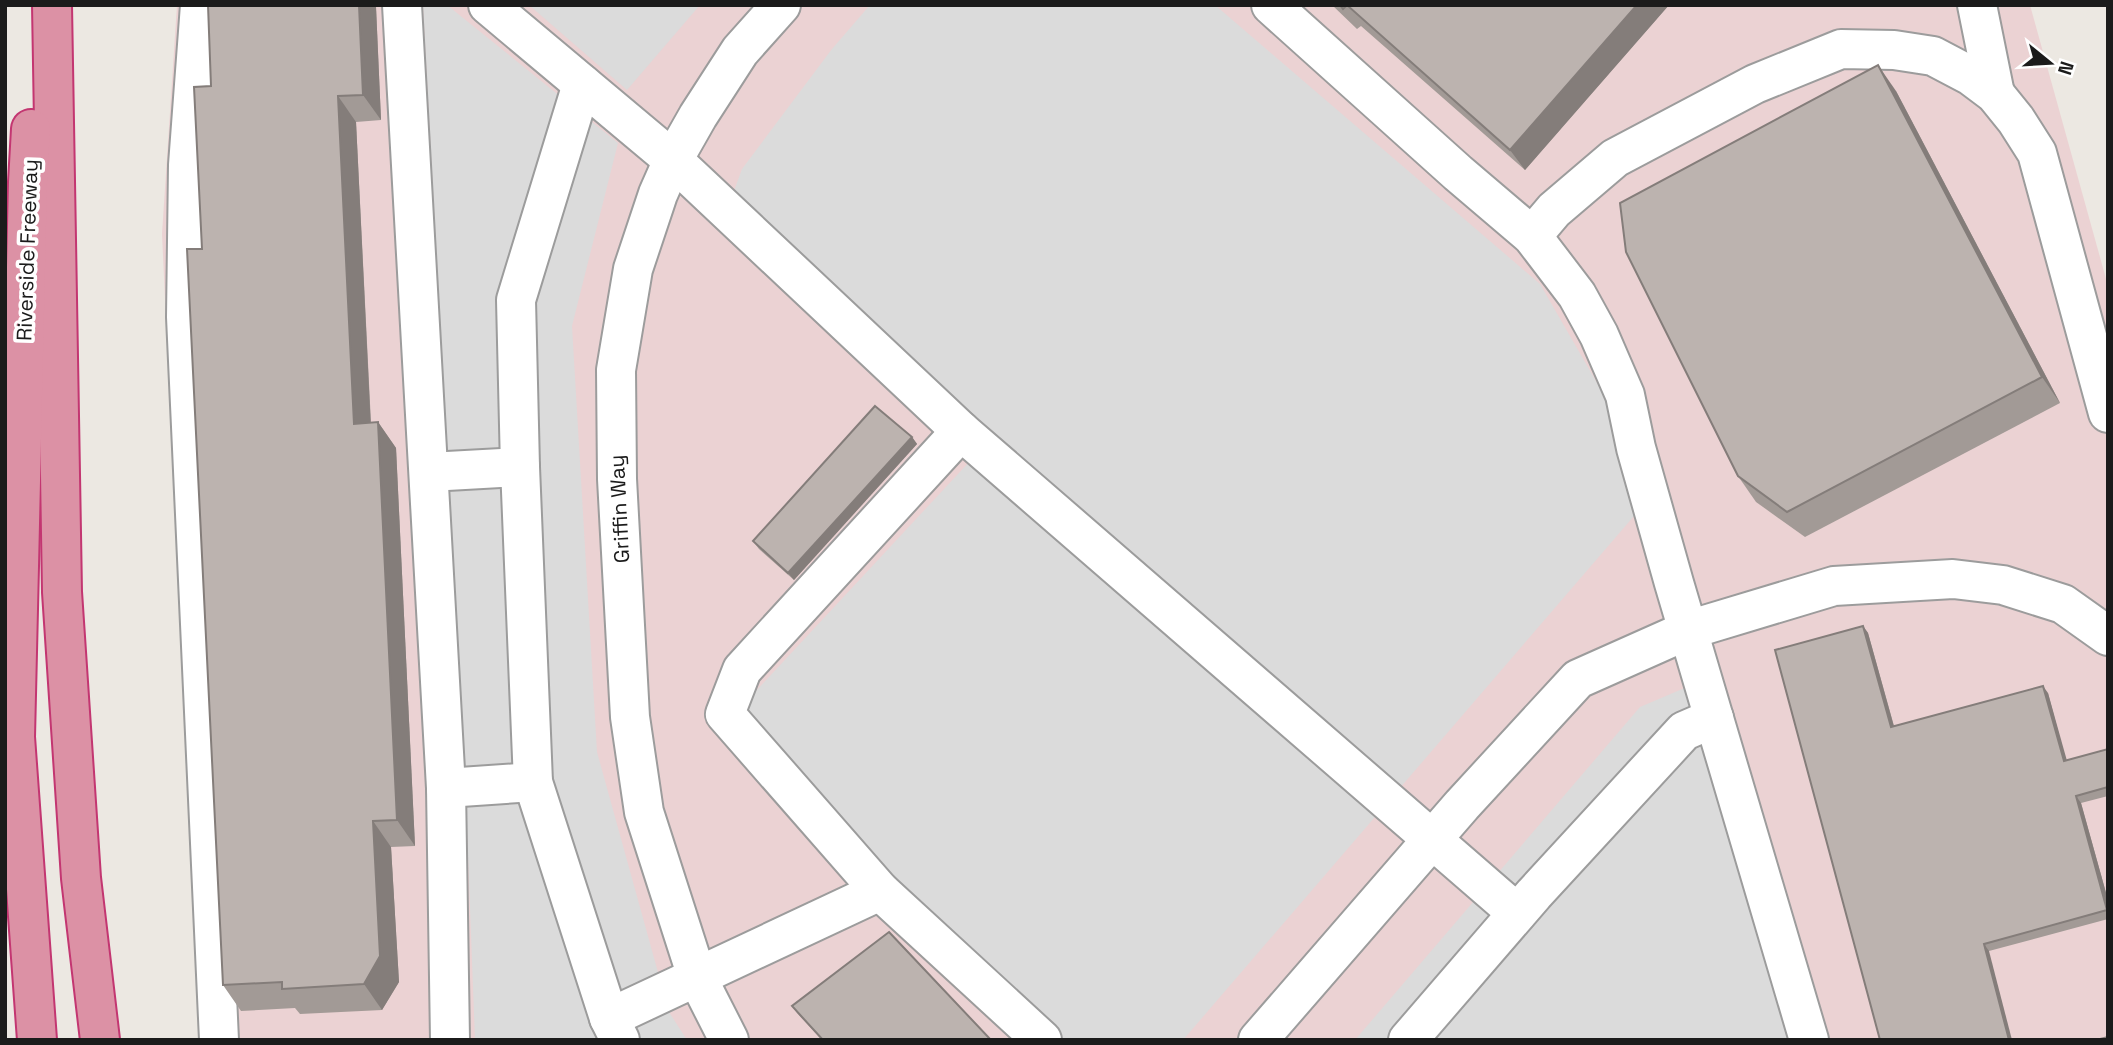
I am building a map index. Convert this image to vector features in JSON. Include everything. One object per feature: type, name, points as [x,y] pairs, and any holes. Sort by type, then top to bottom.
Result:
[{"type":"highway","name":"Riverside Freeway","points":[[37,1040],[15,737],[28,182],[39,5]]},
{"type":"highway","points":[[52,5],[62,592],[81,878],[100,1040]]},
{"type":"street","points":[[200,5],[188,165],[186,317],[219,1040]]},
{"type":"street","points":[[402,5],[446,788],[450,1040]]},
{"type":"street","points":[[488,5],[673,160],[961,431],[1517,913]]},
{"type":"street","name":"Griffin Way","points":[[729,1040],[697,977],[644,812],[630,718],[617,479],[616,370],[633,269],[658,194],[673,160],[740,51],[781,5]]},
{"type":"street","points":[[1271,5],[1532,236],[1577,295],[1599,335],[1625,395],[1636,448],[1809,1040]]},
{"type":"street","points":[[1977,5],[1995,94]]},
{"type":"street","points":[[1532,236],[1554,211],[1615,158],[1755,84],[1841,49],[1894,50],[1933,56],[1971,76],[1995,94],[2037,153],[2108,413]]},
{"type":"street","points":[[582,84],[516,300],[520,467],[533,782],[615,1029],[697,977],[880,891]]},
{"type":"street","points":[[961,431],[742,670],[725,714],[880,891],[1042,1040]]},
{"type":"street","points":[[429,472],[520,467]]},
{"type":"street","points":[[1258,1040],[1432,840],[1578,679],[1688,630],[1834,586],[1953,579],[2003,585],[2063,604],[2108,636]]},
{"type":"street","points":[[1408,1040],[1517,913],[1684,731],[1714,719]]},
{"type":"street","points":[[446,788],[533,782]]},
{"type":"shaded area","points":[[177,5],[2030,5],[2108,286],[2108,1040],[199,1040],[162,234]]},
{"type":"shaded area","points":[[423,5],[447,5],[618,143],[572,326],[597,752],[669,1012],[687,1040],[475,1040],[466,803]]},
{"type":"shaded area","points":[[529,5],[700,5],[627,90]]},
{"type":"shaded area","points":[[870,5],[1215,5],[1540,284],[1604,395],[1634,516],[1183,1040],[1063,1040],[889,885],[740,708],[972,459],[720,229],[742,169],[832,49]]},
{"type":"shaded area","points":[[1687,687],[1791,1040],[1355,1040],[1640,707]]},
{"type":"building","points":[[208,5],[359,5],[363,95],[338,96],[354,424],[378,422],[397,820],[373,821],[380,956],[364,984],[282,989],[282,982],[223,985],[187,249],[202,249],[194,87],[211,86]]},
{"type":"building","points":[[1347,5],[1637,5],[1510,150]]},
{"type":"building","points":[[1878,65],[2042,377],[1787,512],[1738,476],[1626,252],[1620,203]]},
{"type":"building","points":[[875,406],[912,437],[788,573],[753,541]]},
{"type":"building","points":[[1863,626],[1891,727],[2043,686],[2064,761],[2108,749],[2108,787],[2076,796],[2107,910],[1984,944],[2009,1040],[1880,1040],[1775,650]]},
{"type":"building","points":[[889,932],[991,1040],[823,1040],[792,1006]]}]
